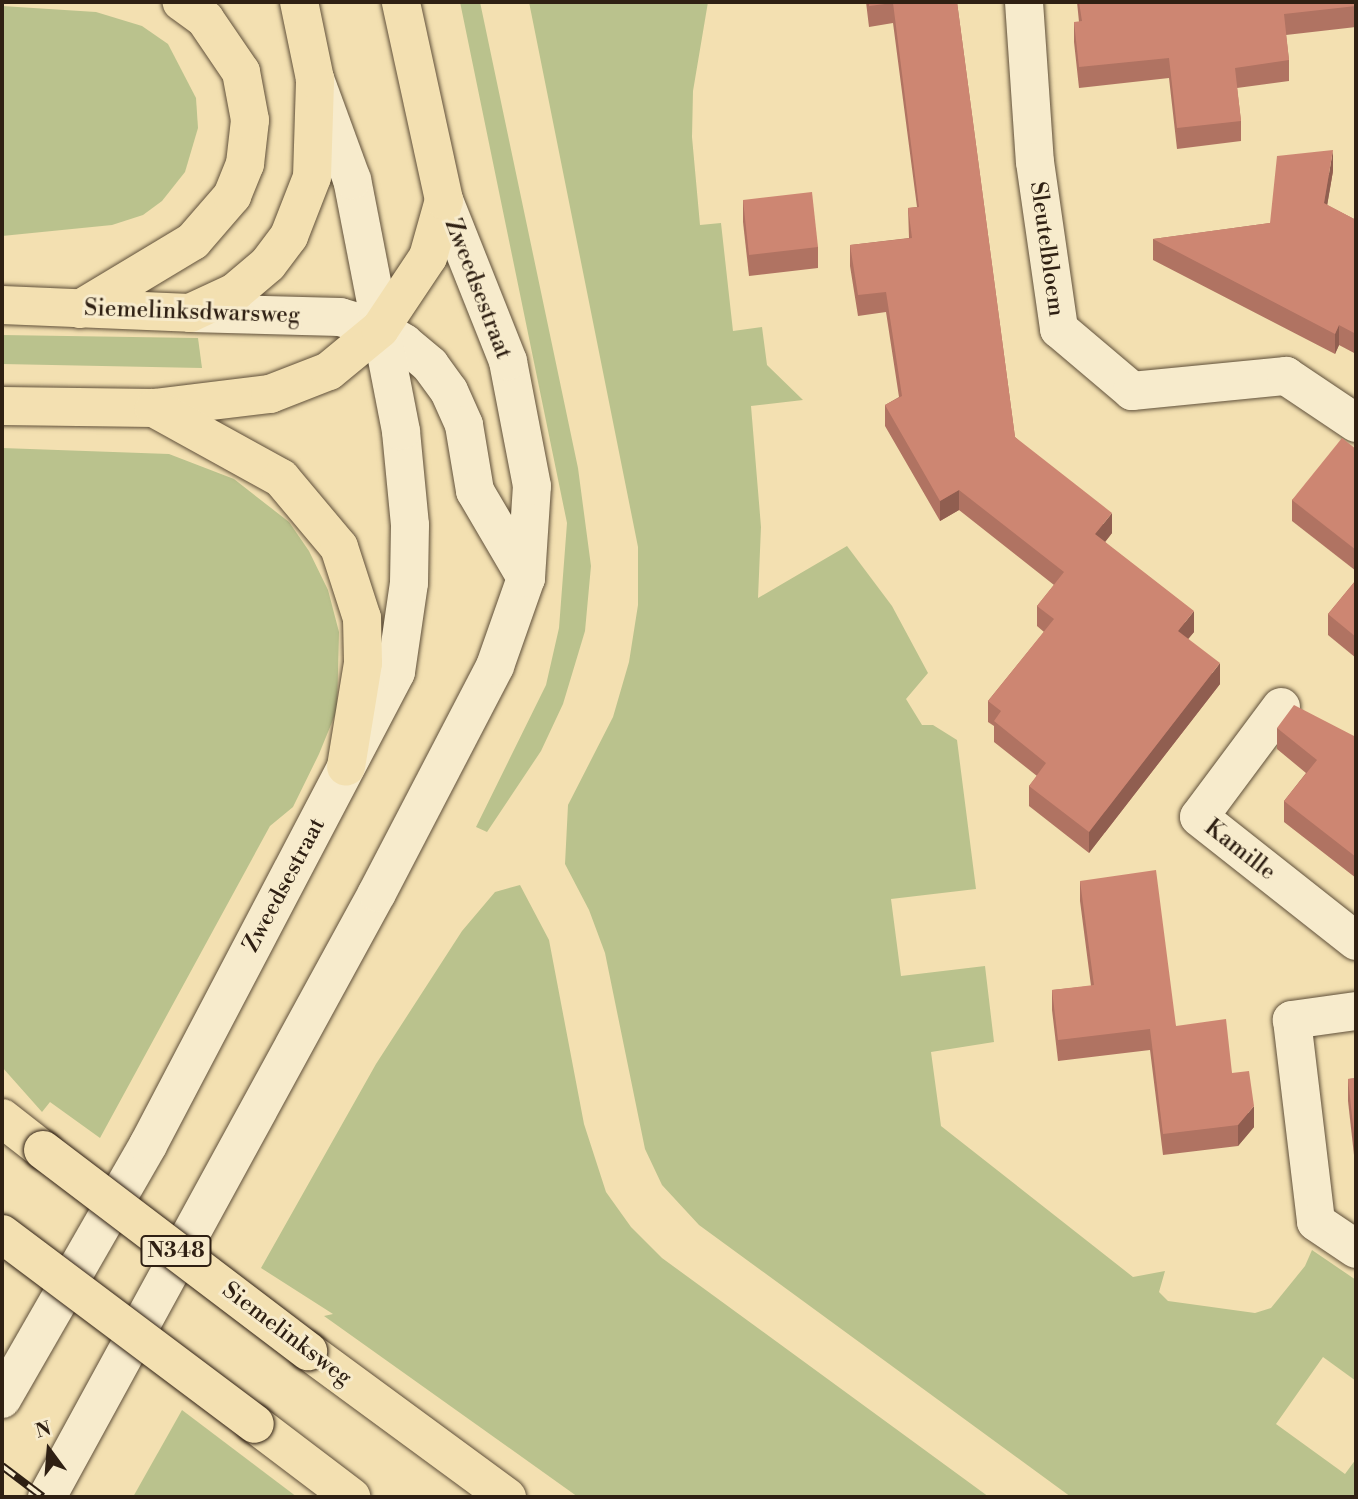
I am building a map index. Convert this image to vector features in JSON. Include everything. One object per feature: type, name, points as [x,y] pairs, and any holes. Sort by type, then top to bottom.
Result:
[{"type":"main road","points":[[80,309],[192,242],[232,195],[245,164],[250,120],[241,72],[205,19],[182,2]]},
{"type":"main road","points":[[275,2],[302,16]]},
{"type":"main road","name":"Zweedsestraat","points":[[401,2],[444,200]]},
{"type":"main road","name":"Zweedsestraat","points":[[190,313],[235,292],[268,264],[289,236],[312,177],[315,79],[302,16]]},
{"type":"main road","points":[[2,406],[155,408],[270,394],[299,385],[329,371],[380,329],[428,257],[444,200]]},
{"type":"main road","name":"Siemelinksdwarsweg","points":[[2,305],[190,313]]},
{"type":"main road","points":[[155,408],[281,478],[339,547],[362,618],[363,663],[346,767]]},
{"type":"main road","name":"Siemelinksweg","points":[[2,1118],[308,1351],[507,1497]]},
{"type":"main road","points":[[2,1234],[351,1497]]},
{"type":"street","name":"Sleutelbloem","points":[[1024,2],[1035,162],[1059,329],[1132,391],[1286,376],[1356,423]]},
{"type":"street","name":"Zweedsestraat","points":[[2,1399],[148,1145],[396,672],[409,583],[407,480],[352,180],[315,79]]},
{"type":"street","name":"Zweedsestraat","points":[[47,1497],[377,893],[495,666],[526,578],[532,486],[508,361],[444,200]]},
{"type":"street","name":"Siemelinksdwarsweg","points":[[190,313],[340,317],[380,329]]},
{"type":"street","points":[[380,329],[430,365],[449,391],[464,425],[475,491],[526,578]]},
{"type":"street","name":"Kamille","points":[[1281,707],[1199,817],[1356,941]]},
{"type":"street","points":[[1356,1011],[1292,1020],[1316,1222],[1356,1249]]},
{"type":"green space","points":[[460,2],[480,2],[578,468],[591,566],[585,631],[563,704],[541,751],[487,832],[476,827],[546,685],[559,628],[567,523]]},
{"type":"green space","points":[[529,2],[708,2],[693,91],[692,137],[700,225],[721,223],[733,331],[762,327],[767,365],[803,400],[751,406],[761,527],[758,598],[847,546],[892,606],[928,673],[906,699],[922,725],[933,725],[957,740],[976,889],[891,899],[901,976],[985,966],[994,1042],[931,1052],[941,1126],[1133,1277],[1165,1271],[1159,1292],[1168,1301],[1255,1313],[1271,1308],[1305,1266],[1312,1250],[1356,1280],[1356,1381],[1323,1357],[1276,1424],[1345,1474],[1356,1459],[1356,1497],[1071,1497],[699,1225],[662,1185],[645,1149],[605,953],[589,910],[565,864],[568,805],[613,717],[629,662],[638,605],[638,547]]},
{"type":"green space","points":[[2,6],[96,12],[142,26],[168,44],[196,98],[198,128],[185,172],[162,201],[143,215],[112,225],[2,236]]},
{"type":"green space","points":[[2,335],[198,338],[202,368],[2,364]]},
{"type":"green space","points":[[2,448],[169,454],[234,479],[289,522],[309,551],[328,590],[339,632],[337,710],[319,754],[293,807],[270,826],[100,1138],[50,1102],[42,1112],[2,1067]]},
{"type":"green space","points":[[520,885],[549,940],[584,1124],[606,1192],[631,1227],[662,1258],[989,1497],[578,1497],[324,1316],[333,1314],[261,1268],[376,1064],[462,931],[495,892]]},
{"type":"green space","points":[[182,1410],[297,1497],[133,1497]]},
{"type":"building","points":[[869,2],[957,2],[1015,437],[1112,513],[1095,534],[1194,611],[1178,631],[1220,663],[1089,832],[1029,786],[1046,763],[994,721],[1001,711],[988,701],[1054,619],[1037,606],[1064,572],[959,490],[940,501],[885,405],[902,396],[886,292],[858,295],[850,245],[912,238],[908,208],[919,207],[893,3],[869,6]]},
{"type":"building","points":[[1079,2],[1356,2],[1356,6],[1284,14],[1289,60],[1235,68],[1241,121],[1177,128],[1169,58],[1079,67],[1074,22],[1082,21]]},
{"type":"building","points":[[1333,150],[1324,203],[1356,220],[1356,334],[1339,325],[1335,334],[1153,239],[1270,223],[1277,156]]},
{"type":"building","points":[[812,192],[818,247],[749,255],[743,200]]},
{"type":"building","points":[[1342,438],[1356,449],[1356,550],[1292,500]]},
{"type":"building","points":[[1356,580],[1356,637],[1328,614]]},
{"type":"building","points":[[1294,705],[1356,737],[1356,857],[1284,801],[1317,760],[1277,728]]},
{"type":"building","points":[[1156,870],[1176,1026],[1226,1019],[1232,1073],[1249,1071],[1254,1106],[1238,1125],[1163,1134],[1150,1029],[1058,1040],[1052,990],[1094,985],[1080,881]]},
{"type":"building","points":[[1356,1078],[1356,1134],[1354,1134],[1348,1079]]},
{"type":"railway","points":[[2,1466],[43,1497]]}]
